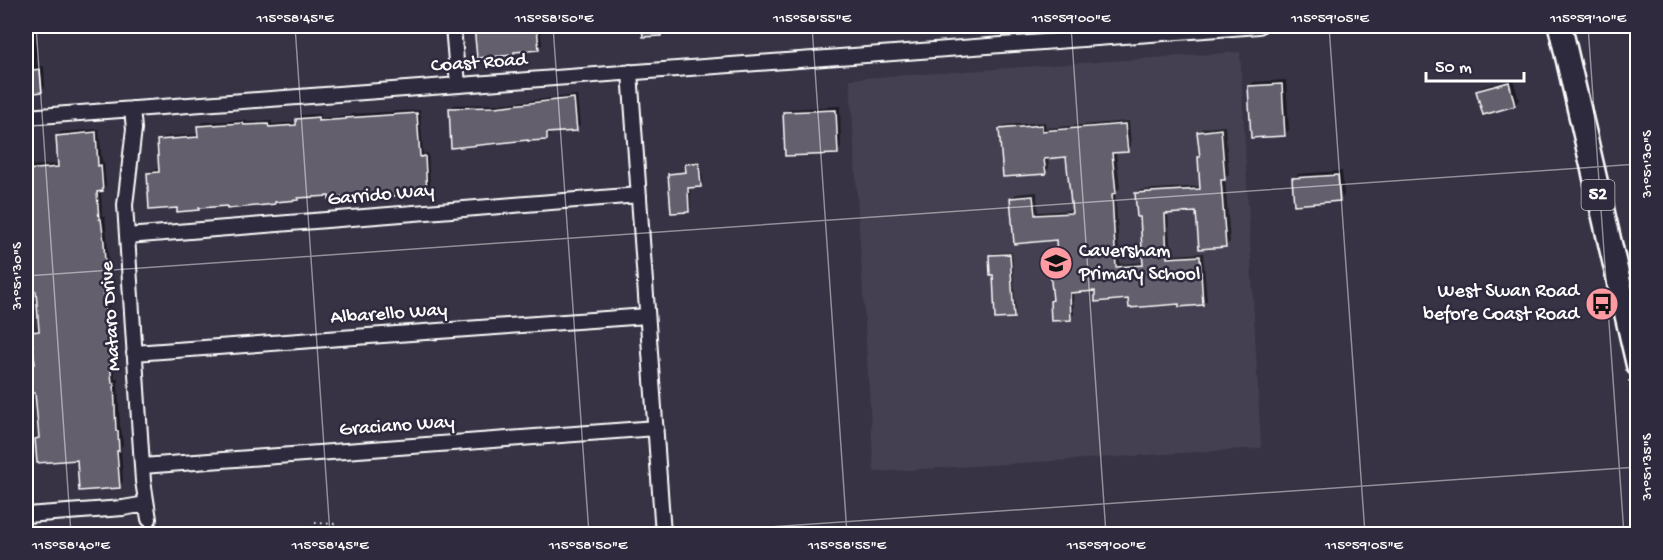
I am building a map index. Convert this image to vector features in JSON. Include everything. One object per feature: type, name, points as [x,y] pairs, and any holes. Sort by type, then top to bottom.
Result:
[{"type":"main road","name":"52","points":[[1560,26],[1638,365]]},
{"type":"street","points":[[453,26],[458,85]]},
{"type":"street","name":"Coast Road","points":[[26,117],[1259,26]]},
{"type":"street","points":[[630,72],[663,534]]},
{"type":"street","name":"Mataro Drive","points":[[132,110],[134,129],[124,204],[142,466],[149,519]]},
{"type":"street","name":"Garrido Way","points":[[127,236],[639,195]]},
{"type":"street","name":"Albarello Way","points":[[134,353],[647,316]]},
{"type":"street","name":"Graciano Way","points":[[142,466],[656,428]]},
{"type":"street","points":[[26,515],[123,508],[146,504]]},
{"type":"path","points":[[315,523],[336,524],[344,534]]},
{"type":"shaded area","name":"Caversham Primary School","points":[[1240,52],[1261,448],[874,472],[850,79]]},
{"type":"building","points":[[474,26],[537,26],[539,50],[477,58]]},
{"type":"building","points":[[642,26],[661,26],[661,36],[643,37]]},
{"type":"building","points":[[40,69],[42,92],[26,94],[26,71]]},
{"type":"building","points":[[1509,82],[1515,106],[1483,115],[1476,91]]},
{"type":"building","points":[[1282,84],[1285,136],[1251,138],[1248,86]]},
{"type":"building","points":[[574,98],[577,131],[547,133],[547,140],[451,148],[449,108],[495,107]]},
{"type":"building","points":[[836,110],[838,154],[785,156],[783,112]]},
{"type":"building","points":[[417,113],[420,157],[425,156],[427,193],[381,197],[381,194],[329,199],[329,196],[298,198],[298,200],[275,202],[275,204],[227,209],[227,206],[177,212],[177,208],[149,210],[147,173],[159,172],[157,140],[198,137],[197,126],[243,123],[244,125],[268,124],[269,127],[296,125],[296,119],[318,117],[318,121]]},
{"type":"building","points":[[1125,124],[1128,152],[1112,153],[1116,193],[1112,194],[1116,267],[1143,265],[1140,217],[1137,217],[1135,193],[1200,189],[1197,132],[1221,129],[1225,180],[1221,180],[1226,247],[1199,249],[1196,212],[1165,214],[1167,258],[1200,256],[1203,305],[1179,307],[1179,304],[1129,308],[1128,299],[1095,302],[1095,291],[1070,293],[1071,320],[1051,321],[1050,301],[1053,300],[1050,272],[1058,272],[1056,240],[1014,244],[1010,198],[1033,196],[1035,215],[1072,213],[1066,157],[1044,159],[1046,174],[1003,177],[999,129],[1042,125],[1042,131]]},
{"type":"building","points":[[96,132],[98,166],[101,165],[103,191],[97,192],[104,242],[106,286],[103,287],[106,313],[112,312],[113,332],[107,332],[112,383],[114,383],[116,431],[118,431],[120,488],[79,491],[77,460],[37,463],[35,439],[39,438],[35,393],[30,393],[28,364],[35,364],[31,332],[39,331],[36,291],[27,292],[26,261],[31,260],[28,225],[26,225],[26,170],[58,167],[56,136]]},
{"type":"building","points":[[699,163],[701,187],[688,188],[689,212],[671,213],[668,174],[686,172],[685,164]]},
{"type":"building","points":[[1338,175],[1340,201],[1294,205],[1292,178]]},
{"type":"building","points":[[1010,254],[1014,318],[995,319],[993,275],[990,275],[989,255]]},
{"type":"place","name":"Caversham Primary School","points":[[1056,263]]},
{"type":"place","name":"West Swan Road before Coast Road","points":[[1602,304]]}]
